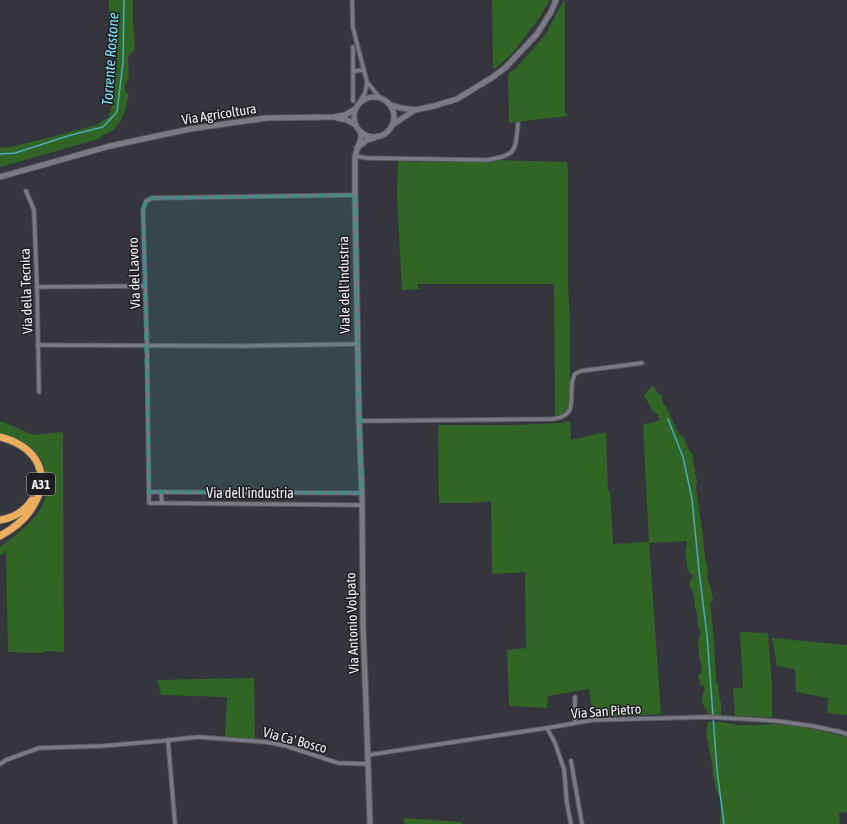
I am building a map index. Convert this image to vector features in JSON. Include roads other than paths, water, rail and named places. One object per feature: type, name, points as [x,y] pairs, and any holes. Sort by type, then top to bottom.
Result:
[{"type":"highway","name":"A31","points":[[0,437],[13,441],[27,450],[34,457],[42,478],[40,492],[30,512],[10,530],[0,536]]},
{"type":"highway","name":"A31","points":[[0,441],[15,446],[24,452],[34,467],[37,485],[34,496],[23,511],[14,516],[0,520]]},
{"type":"main road","points":[[390,105],[415,110],[434,106],[457,99],[493,77],[510,63],[537,34],[551,12],[556,0]]},
{"type":"main road","points":[[369,97],[380,98],[386,100],[394,114],[392,125],[386,133],[382,135],[376,137],[365,135],[360,132],[354,120],[355,110],[359,103],[369,97]]},
{"type":"main road","name":"Via Agricoltura","points":[[0,177],[110,146],[190,129],[267,118],[334,117],[345,115],[355,110]]},
{"type":"main road","points":[[392,125],[415,110]]},
{"type":"main road","name":"Via Agricoltura","points":[[334,117],[347,120],[356,125]]},
{"type":"main road","name":"Viale dell'Industria","points":[[359,421],[355,156],[356,149],[361,138],[360,132]]},
{"type":"main road","points":[[356,149],[367,140],[382,135]]},
{"type":"main road","name":"Via Antonio Volpato","points":[[359,421],[362,493],[363,626],[370,824]]},
{"type":"street","points":[[352,0],[353,28],[364,70],[368,82],[380,98]]},
{"type":"street","points":[[353,47],[353,101]]},
{"type":"street","points":[[353,71],[364,70]]},
{"type":"street","points":[[359,103],[365,93],[368,82]]},
{"type":"street","points":[[355,156],[367,158],[487,160],[500,158],[513,152],[516,145],[518,124]]},
{"type":"street","name":"Via della Tecnica","points":[[26,191],[34,210],[39,392]]},
{"type":"street","name":"Via del Lavoro","points":[[147,345],[143,210],[146,201],[152,198],[355,195]]},
{"type":"street","points":[[37,287],[146,286]]},
{"type":"street","points":[[38,345],[244,346],[357,344]]},
{"type":"street","points":[[147,345],[149,492]]},
{"type":"street","points":[[359,421],[561,418],[570,410],[573,378],[575,374],[580,371],[642,363]]},
{"type":"street","name":"Via dell'industria","points":[[362,493],[149,492],[149,503],[362,505]]},
{"type":"street","points":[[161,492],[162,503]]},
{"type":"street","points":[[575,699],[575,723]]},
{"type":"street","name":"Via San Pietro","points":[[368,755],[593,720],[708,717],[788,722],[824,728],[847,734]]},
{"type":"street","points":[[547,728],[555,743],[564,769],[567,804],[571,824]]},
{"type":"street","name":"Via Ca' Bosco","points":[[0,764],[6,760],[39,748],[102,746],[198,737],[266,742],[286,746],[338,764],[368,764]]},
{"type":"street","points":[[168,740],[175,824]]},
{"type":"street","points":[[571,761],[582,824]]},
{"type":"waterway","name":"Torrente Rostone","points":[[0,154],[15,153],[71,135],[103,127],[117,112],[123,62],[124,0]]},
{"type":"waterway","points":[[668,419],[683,457],[692,499],[707,635],[717,770],[724,824]]}]
